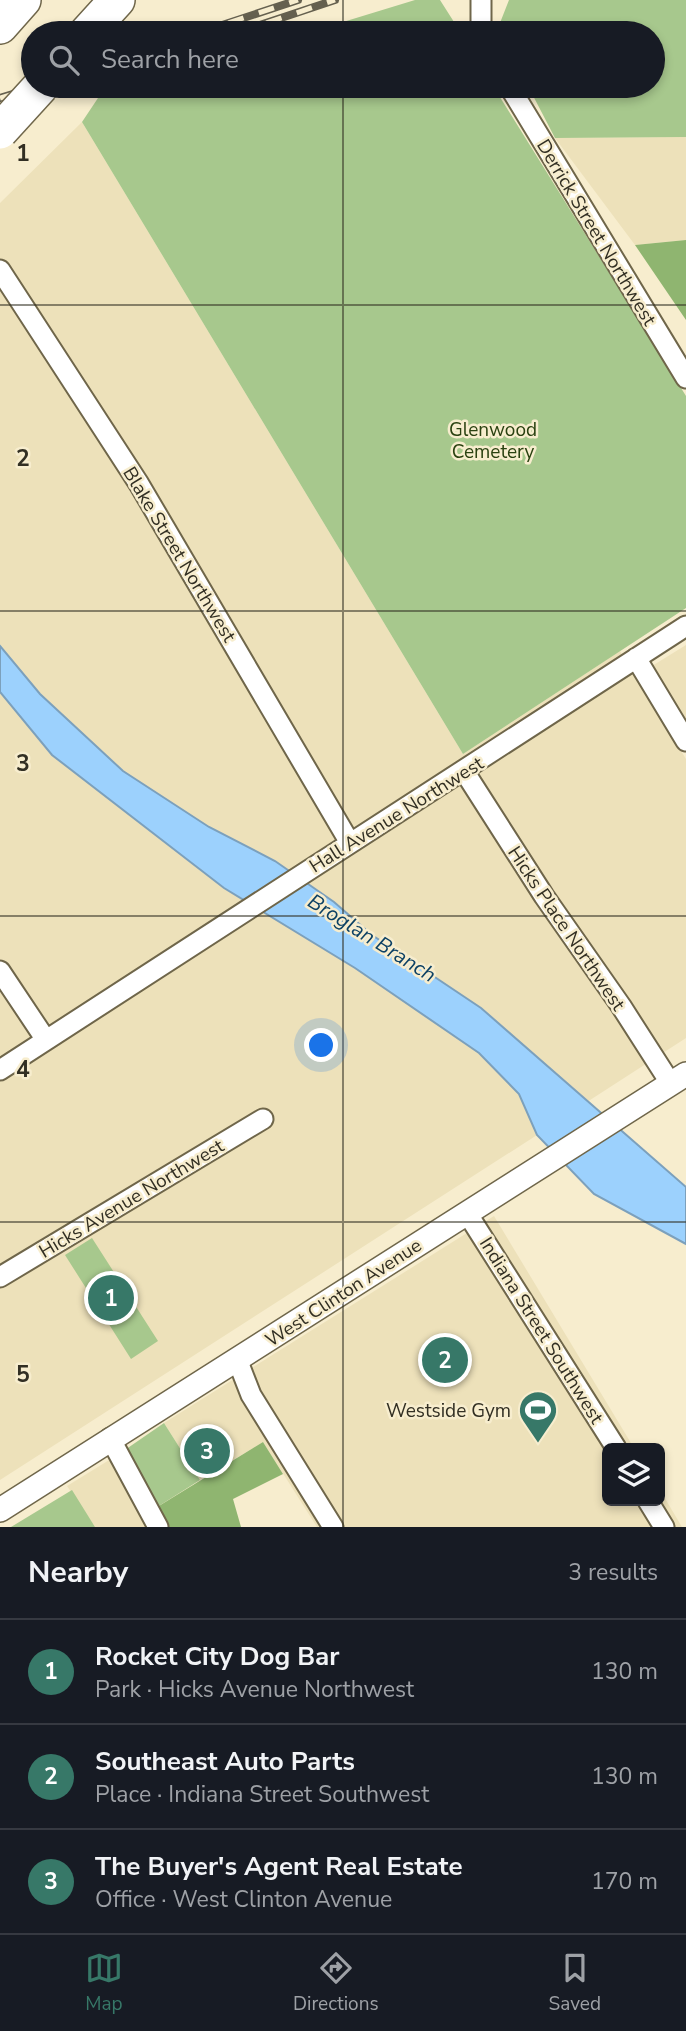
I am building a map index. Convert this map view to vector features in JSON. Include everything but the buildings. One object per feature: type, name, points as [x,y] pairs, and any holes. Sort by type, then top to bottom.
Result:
[{"type":"highway","points":[[0,26],[23,0]]},
{"type":"highway","points":[[99,21],[117,0]]},
{"type":"highway","points":[[0,131],[29,98]]},
{"type":"street","points":[[481,0],[481,21]]},
{"type":"street","name":"Derrick Street Northwest","points":[[516,98],[686,378]]},
{"type":"street","name":"Blake Street Northwest","points":[[0,270],[139,484],[350,843]]},
{"type":"street","name":"Hall Avenue Northwest","points":[[0,1070],[686,626]]},
{"type":"street","points":[[636,658],[686,741]]},
{"type":"street","name":"Hicks Place Northwest","points":[[464,771],[544,896],[621,1006],[679,1079]]},
{"type":"street","points":[[0,971],[46,1040]]},
{"type":"street","name":"West Clinton Avenue","points":[[0,1510],[679,1079]]},
{"type":"street","name":"Hicks Avenue Northwest","points":[[0,1277],[263,1119]]},
{"type":"street","name":"Indiana Street Southwest","points":[[467,1213],[612,1443]]},
{"type":"street","points":[[237,1359],[251,1395],[333,1527]]},
{"type":"street","points":[[110,1438],[159,1527]]},
{"type":"street","points":[[651,1506],[664,1527]]},
{"type":"shaded area","points":[[82,122],[463,754],[620,651],[686,759],[686,1038],[587,1102],[481,1008],[372,935],[334,902],[275,861],[209,827],[123,771],[40,694],[0,646],[0,203]]},
{"type":"shaded area","points":[[686,137],[686,240],[635,245],[555,138]]},
{"type":"shaded area","points":[[686,645],[686,723],[652,666]]},
{"type":"shaded area","points":[[0,692],[52,755],[223,888],[355,968],[479,1053],[519,1094],[537,1135],[0,1480]]},
{"type":"shaded area","points":[[494,1216],[631,1443],[602,1443],[602,1506],[665,1506],[665,1498],[682,1527],[317,1527],[263,1442],[200,1480],[164,1423]]},
{"type":"shaded area","points":[[119,1454],[166,1527],[95,1527],[67,1486]]},
{"type":"green space","points":[[415,0],[440,0],[453,21],[346,21]]},
{"type":"green space","points":[[509,0],[686,0],[686,137],[555,138],[534,98],[665,98],[665,21],[501,21]]},
{"type":"green space","name":"Glenwood Cemetery","points":[[98,98],[500,98],[686,396],[686,608],[463,754],[82,122]]},
{"type":"green space","points":[[686,240],[686,320],[635,245]]},
{"type":"green space","points":[[92,1238],[158,1341],[131,1359],[65,1255]]},
{"type":"green space","points":[[164,1423],[200,1480],[154,1509],[119,1454]]},
{"type":"green space","points":[[263,1442],[283,1474],[233,1499],[241,1527],[166,1527],[154,1509]]},
{"type":"green space","points":[[72,1490],[95,1527],[11,1527]]},
{"type":"water","name":"Broglan Branch","points":[[0,646],[40,694],[123,771],[209,827],[275,861],[334,902],[372,935],[481,1008],[686,1187],[686,1244],[594,1194],[537,1135],[519,1094],[479,1053],[355,968],[224,888],[52,755],[0,692]]},
{"type":"railway","points":[[234,21],[298,0]]},
{"type":"railway","points":[[272,21],[335,0]]},
{"type":"railway","points":[[0,98],[21,92]]},
{"type":"railway","points":[[0,112],[42,98]]},
{"type":"place","name":"Rocket City Dog Bar","points":[[111,1298]]},
{"type":"place","name":"Southeast Auto Parts","points":[[445,1360]]},
{"type":"place","name":"Westside Gym","points":[[538,1444]]},
{"type":"place","name":"The Buyer's Agent Real Estate","points":[[207,1451]]}]
